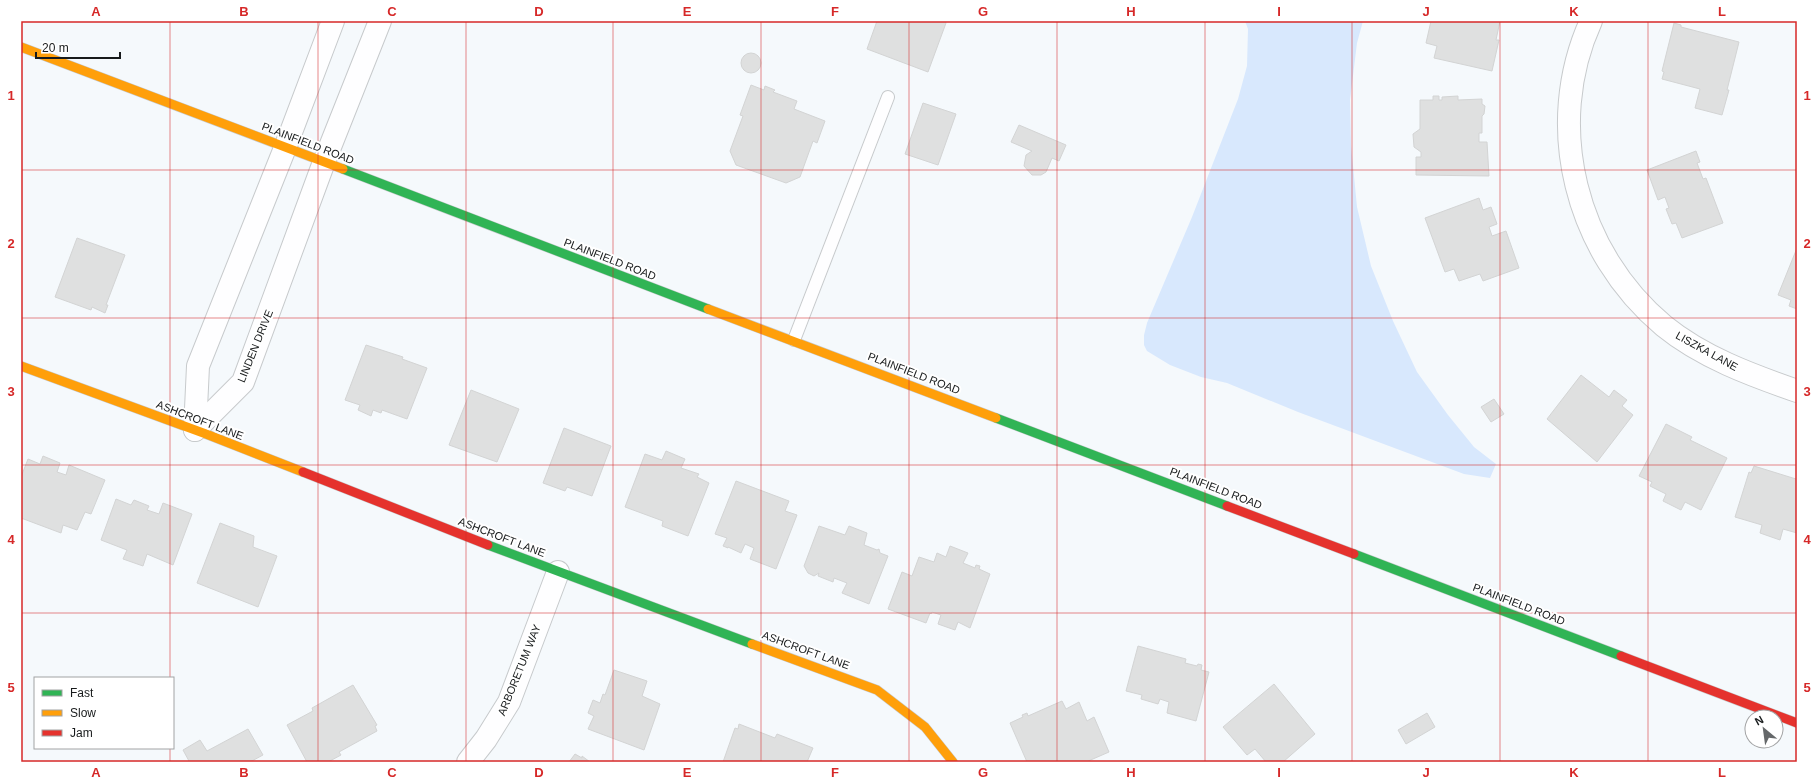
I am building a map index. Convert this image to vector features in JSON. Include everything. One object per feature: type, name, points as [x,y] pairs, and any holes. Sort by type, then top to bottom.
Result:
[{"type":"main road","name":"PLAINFIELD ROAD","points":[[21,47],[1797,723]]},
{"type":"main road","name":"ASHCROFT LANE","points":[[21,366],[196,430],[558,572],[876,690],[925,727],[953,762]]},
{"type":"street","points":[[196,430],[198,366],[285,148],[333,21]]},
{"type":"street","name":"LINDEN DRIVE","points":[[196,430],[243,382],[324,162],[380,21]]},
{"type":"street","name":"LISZKA LANE","points":[[1591,21],[1578,56],[1570,100],[1569,142],[1575,181],[1587,222],[1595,240],[1625,287],[1640,304],[1664,326],[1693,346],[1711,355],[1748,372],[1797,391]]},
{"type":"street","name":"ARBORETUM WAY","points":[[468,762],[480,749],[506,708],[518,680],[558,572]]},
{"type":"lane","points":[[794,340],[888,97]]},
{"type":"water","points":[[1245,21],[1363,21],[1357,43],[1350,100],[1351,145],[1357,207],[1371,266],[1393,321],[1417,372],[1448,415],[1474,447],[1496,464],[1490,478],[1464,474],[1298,412],[1227,383],[1201,377],[1170,365],[1147,351],[1144,345],[1144,335],[1147,323],[1192,217],[1238,99],[1247,66],[1248,29]]},
{"type":"building","points":[[877,21],[945,21],[946,23],[928,72],[867,49]]},
{"type":"building","points":[[1431,21],[1500,21],[1496,40],[1499,40],[1492,71],[1434,58],[1437,46],[1426,43]]},
{"type":"building","points":[[1674,23],[1681,25],[1681,27],[1739,42],[1722,115],[1695,108],[1700,89],[1662,79],[1664,72],[1662,71]]},
{"type":"building","points":[[747,53],[755,53],[761,59],[761,67],[755,73],[747,73],[741,67],[741,59]]},
{"type":"building","points":[[751,85],[764,90],[765,86],[775,90],[773,92],[797,101],[794,109],[825,121],[817,143],[813,141],[800,177],[786,183],[736,165],[730,151],[743,116],[740,115]]},
{"type":"building","points":[[1433,96],[1439,96],[1439,100],[1442,100],[1442,97],[1458,96],[1458,100],[1482,99],[1482,104],[1485,106],[1484,114],[1482,116],[1482,133],[1479,133],[1479,142],[1487,142],[1489,176],[1416,175],[1416,157],[1421,157],[1421,152],[1414,147],[1413,134],[1420,129],[1420,100],[1433,100]]},
{"type":"building","points":[[923,103],[956,114],[938,165],[905,154]]},
{"type":"building","points":[[1019,125],[1066,145],[1059,161],[1052,158],[1046,172],[1041,175],[1032,175],[1024,166],[1026,155],[1032,151],[1011,142]]},
{"type":"building","points":[[1696,151],[1700,162],[1697,163],[1703,179],[1706,178],[1723,223],[1682,238],[1676,223],[1672,224],[1666,209],[1669,208],[1665,197],[1658,200],[1647,170]]},
{"type":"building","points":[[1479,198],[1483,210],[1491,207],[1497,224],[1489,227],[1492,236],[1506,231],[1519,268],[1483,281],[1480,274],[1459,281],[1454,269],[1445,272],[1425,218]]},
{"type":"building","points":[[77,238],[125,255],[106,305],[108,305],[105,313],[92,307],[91,310],[55,297]]},
{"type":"building","points":[[1797,248],[1797,309],[1789,306],[1791,300],[1778,295]]},
{"type":"building","points":[[366,345],[403,357],[402,359],[427,368],[407,419],[382,410],[381,413],[373,410],[371,416],[358,410],[360,405],[345,400]]},
{"type":"building","points":[[1581,375],[1609,397],[1614,390],[1627,400],[1622,406],[1633,415],[1597,462],[1547,419]]},
{"type":"building","points":[[471,390],[519,409],[497,462],[449,445]]},
{"type":"building","points":[[1494,399],[1504,414],[1491,422],[1481,407]]},
{"type":"building","points":[[1666,424],[1692,437],[1690,440],[1727,458],[1701,510],[1685,502],[1681,510],[1663,501],[1666,494],[1650,486],[1652,482],[1639,476]]},
{"type":"building","points":[[564,428],[611,446],[592,496],[567,487],[565,491],[543,483]]},
{"type":"building","points":[[666,451],[685,459],[681,468],[699,474],[697,477],[709,483],[688,536],[662,526],[663,521],[625,507],[645,454],[662,460]]},
{"type":"building","points":[[43,456],[60,463],[57,472],[66,475],[69,465],[105,480],[91,514],[85,512],[77,530],[63,525],[61,533],[21,518],[21,477],[28,459],[40,464]]},
{"type":"building","points":[[1754,466],[1796,479],[1797,476],[1797,533],[1783,529],[1780,540],[1760,533],[1762,525],[1735,517],[1749,472],[1751,473]]},
{"type":"building","points":[[736,481],[789,501],[785,511],[797,515],[776,569],[750,559],[754,548],[745,544],[741,553],[723,546],[727,538],[715,534]]},
{"type":"building","points":[[116,499],[131,505],[134,500],[149,506],[147,510],[159,514],[163,503],[192,514],[173,565],[147,554],[143,566],[123,559],[127,550],[101,540]]},
{"type":"building","points":[[220,523],[254,536],[253,547],[277,556],[258,607],[197,583]]},
{"type":"building","points":[[819,526],[845,535],[849,526],[867,533],[864,545],[877,550],[879,549],[880,553],[888,556],[869,604],[842,593],[847,583],[834,578],[833,582],[818,576],[819,573],[814,576],[808,573],[804,566]]},
{"type":"building","points":[[950,546],[968,553],[963,563],[975,568],[976,565],[980,566],[979,569],[990,574],[970,628],[958,622],[955,630],[938,624],[941,615],[932,612],[931,614],[930,613],[926,623],[888,609],[902,572],[912,576],[919,557],[934,562],[937,553],[946,557]]},
{"type":"building","points":[[1138,646],[1186,659],[1185,663],[1197,666],[1198,664],[1202,665],[1201,670],[1209,672],[1196,721],[1167,713],[1169,702],[1160,699],[1158,704],[1141,699],[1142,695],[1126,691]]},
{"type":"building","points":[[614,670],[647,681],[642,696],[660,704],[644,750],[588,729],[594,716],[588,713],[593,700],[600,703],[603,694],[605,695]]},
{"type":"building","points":[[1274,684],[1315,734],[1283,762],[1266,762],[1255,749],[1247,755],[1223,727]]},
{"type":"building","points":[[353,685],[377,725],[375,726],[377,731],[339,752],[341,755],[328,762],[307,762],[287,725],[313,711],[312,708]]},
{"type":"building","points":[[1062,701],[1066,709],[1079,702],[1087,721],[1094,717],[1109,752],[1086,762],[1027,762],[1010,723],[1023,717],[1022,715],[1027,713],[1028,716]]},
{"type":"building","points":[[1427,713],[1435,727],[1406,744],[1398,730]]},
{"type":"building","points":[[739,724],[775,738],[777,734],[813,748],[807,762],[723,762],[735,728],[738,729]]},
{"type":"building","points":[[248,729],[263,755],[250,762],[187,762],[189,761],[183,750],[200,740],[207,751]]},
{"type":"building","points":[[575,754],[582,758],[582,756],[590,762],[569,762]]},
{"type":"traffic: fast","points":[[343,169],[708,309]]},
{"type":"traffic: fast","points":[[996,418],[1227,506]]},
{"type":"traffic: fast","points":[[488,545],[752,644]]},
{"type":"traffic: fast","points":[[1354,554],[1621,656]]},
{"type":"traffic: slow","points":[[21,47],[343,169]]},
{"type":"traffic: slow","points":[[708,309],[996,418]]},
{"type":"traffic: slow","points":[[21,366],[206,434],[303,472]]},
{"type":"traffic: slow","points":[[752,644],[877,690],[925,727],[953,762]]},
{"type":"traffic: jam","points":[[303,472],[488,545]]},
{"type":"traffic: jam","points":[[1227,506],[1354,554]]},
{"type":"traffic: jam","points":[[1621,656],[1797,723]]}]
